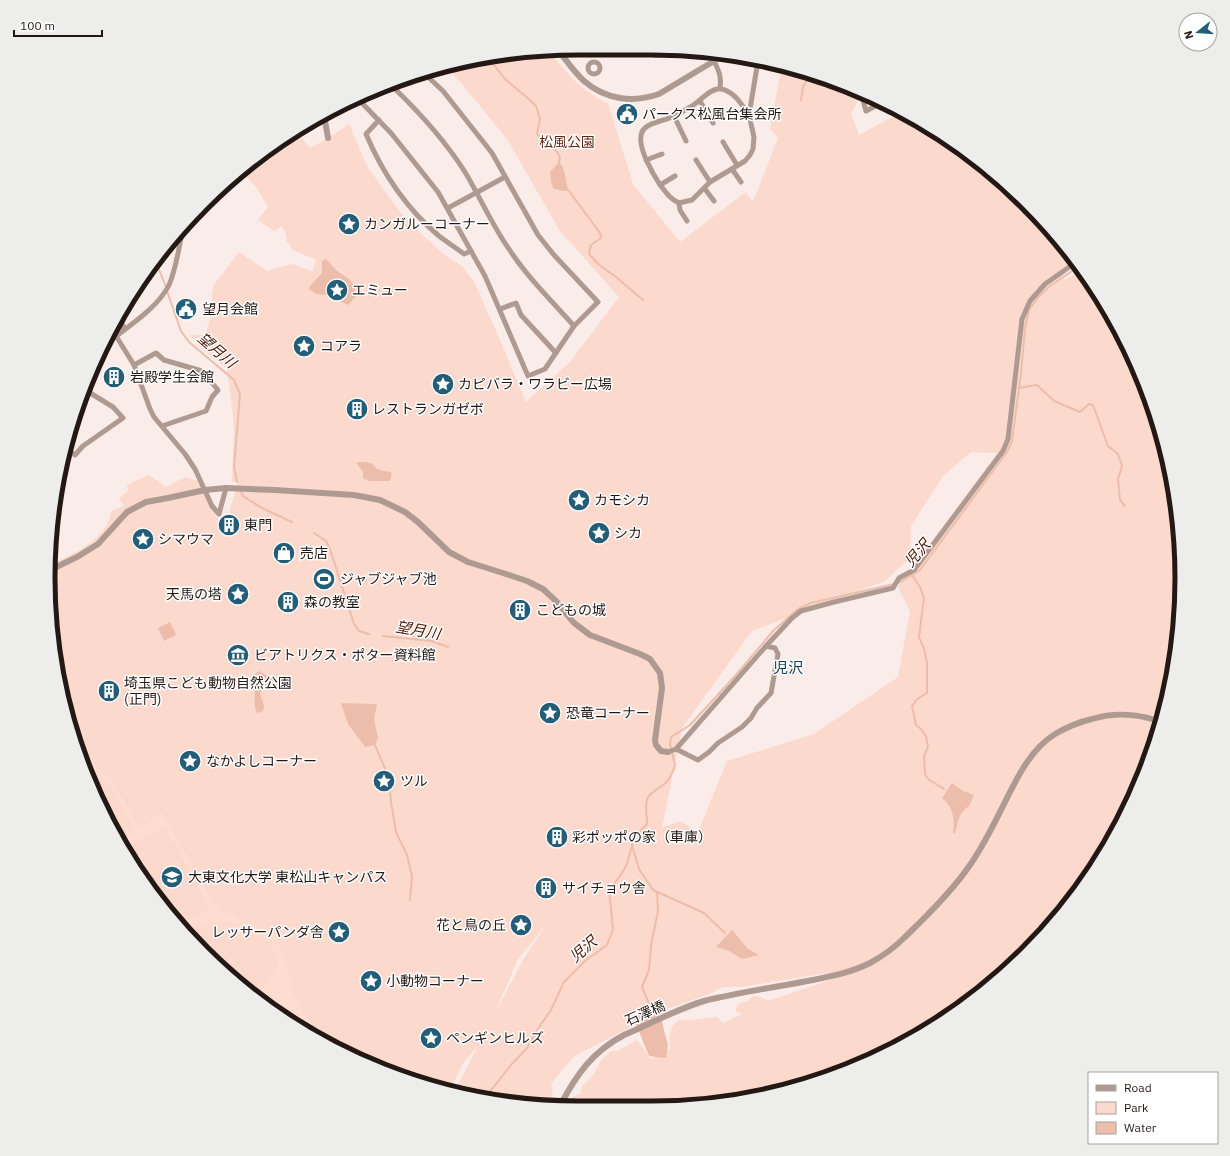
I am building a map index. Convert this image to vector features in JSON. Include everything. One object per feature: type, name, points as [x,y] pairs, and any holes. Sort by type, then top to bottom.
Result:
[{"type":"street","points":[[563,55],[583,80],[602,93],[614,98],[629,100],[659,94],[718,59]]},
{"type":"street","points":[[714,61],[720,72],[720,88]]},
{"type":"street","points":[[750,115],[740,102],[729,92],[720,88],[706,94],[700,101],[674,116],[650,125],[644,129],[641,136],[642,147],[646,160],[652,173],[670,197],[679,203],[692,200],[710,182],[745,161],[753,149],[754,137],[750,115],[757,66]]},
{"type":"street","points":[[583,80],[590,72]]},
{"type":"street","points":[[361,102],[391,133],[426,176],[448,208],[485,276],[528,376],[545,369],[574,326],[598,302],[562,264],[538,235],[492,153],[429,77]]},
{"type":"street","points":[[395,89],[442,141],[464,170],[516,260],[574,326]]},
{"type":"street","points":[[863,100],[866,110],[875,106]]},
{"type":"street","points":[[700,101],[713,123]]},
{"type":"street","points":[[674,116],[686,141]]},
{"type":"street","points":[[325,120],[328,138]]},
{"type":"street","points":[[379,120],[366,134],[380,163],[399,191],[418,215],[439,236],[464,254],[471,251]]},
{"type":"street","points":[[723,142],[737,165]]},
{"type":"street","points":[[646,160],[662,154]]},
{"type":"street","points":[[696,160],[710,182]]},
{"type":"street","points":[[732,169],[741,182]]},
{"type":"street","points":[[448,208],[505,176]]},
{"type":"street","points":[[660,185],[675,176]]},
{"type":"street","points":[[705,188],[714,201]]},
{"type":"street","points":[[679,203],[680,210],[687,221]]},
{"type":"street","points":[[181,238],[175,266],[169,284],[162,296],[146,312],[116,336],[134,365],[150,409],[195,469],[212,506],[219,514],[226,488]]},
{"type":"street","points":[[55,567],[77,557],[98,544],[127,512],[146,502],[205,490],[226,488],[346,495],[380,500],[405,512],[418,522],[449,552],[468,562],[521,579],[543,589],[557,602],[573,622],[590,635],[650,659],[658,668],[662,688],[655,740],[659,750],[664,752],[672,750],[766,646],[792,618],[801,611],[893,588],[899,578],[914,570],[1003,451],[1008,439],[1022,319],[1030,301],[1045,284],[1072,267]]},
{"type":"street","points":[[500,309],[516,303],[521,315],[556,353]]},
{"type":"street","points":[[121,323],[124,329]]},
{"type":"street","points":[[134,365],[156,353],[164,360],[202,371],[218,390],[212,397],[206,411],[162,426]]},
{"type":"street","points":[[71,452],[75,455],[83,446],[123,418],[114,407],[90,393]]},
{"type":"street","points":[[672,750],[698,760],[751,718],[757,708],[765,701],[771,692],[778,654],[775,648],[766,646]]},
{"type":"street","name":"石澤橋","points":[[563,1101],[576,1076],[590,1061],[614,1041],[624,1035],[703,1002],[734,994],[842,974],[859,968],[882,956],[906,936],[944,897],[970,865],[996,820],[1022,769],[1043,744],[1054,734],[1097,717],[1131,715],[1155,720]]},
{"type":"shaded area","name":"大東文化大学 東松山キャンパス","points":[[90,764],[113,783],[139,829],[162,814],[218,911],[249,922],[279,939],[347,1047],[316,1031],[287,1013],[260,993],[208,948],[185,923],[143,869],[125,840],[109,809]]},
{"type":"green space","name":"松風公園","points":[[553,56],[582,88],[608,103],[633,184],[680,242],[746,192],[752,201],[755,197],[778,138],[770,129],[781,71],[820,83],[852,95],[859,98],[851,114],[859,135],[896,115],[943,143],[997,185],[1022,208],[1045,233],[1070,264],[1062,270],[1065,280],[1077,273],[1087,287],[1121,347],[1147,410],[1165,476],[1171,510],[1175,578],[1174,612],[1171,646],[1157,713],[1135,778],[1121,809],[1105,840],[1087,869],[1067,896],[1022,948],[997,971],[943,1013],[914,1031],[852,1061],[820,1073],[754,1091],[720,1097],[652,1101],[569,1101],[569,1099],[581,1093],[581,1088],[594,1074],[602,1059],[612,1051],[618,1051],[636,1040],[651,1059],[670,1049],[671,1030],[675,1023],[679,1020],[717,1017],[723,1023],[742,1014],[735,1011],[738,1004],[748,1001],[753,996],[758,996],[768,1001],[830,980],[827,973],[740,987],[723,987],[712,993],[667,1009],[576,1055],[551,1085],[553,1094],[549,1100],[510,1097],[457,1086],[478,1046],[463,1063],[452,1085],[410,1073],[378,1061],[314,1030],[294,996],[278,939],[249,922],[218,911],[162,814],[139,829],[113,783],[90,764],[83,746],[65,680],[59,646],[56,612],[55,562],[79,550],[96,537],[103,530],[111,511],[124,506],[119,498],[128,491],[127,485],[149,475],[166,487],[185,477],[198,481],[217,518],[226,523],[238,482],[232,482],[234,425],[227,369],[196,344],[198,341],[189,335],[205,335],[210,320],[213,286],[239,252],[267,271],[291,264],[313,271],[316,260],[293,250],[286,240],[287,237],[282,226],[274,231],[258,220],[268,207],[256,187],[245,175],[300,135],[310,148],[349,124],[367,166],[400,212],[419,232],[445,255],[463,267],[475,284],[526,402],[570,362],[619,297],[560,231],[507,139],[451,71],[510,59]],"holes":[[[971,452],[997,453],[898,587],[910,612],[898,677],[814,734],[727,761],[698,832],[680,821],[662,828],[682,728],[752,631],[885,581],[910,558],[911,526],[943,476]],[[545,926],[523,960],[494,1015],[518,959]]]},
{"type":"green space","points":[[93,771],[110,785],[137,832],[124,839]]},
{"type":"green space","points":[[165,826],[210,909],[184,922],[143,869],[129,846]]},
{"type":"green space","points":[[218,922],[229,922],[239,924],[258,932],[265,939],[276,955],[279,966],[261,994],[233,971],[191,930]]},
{"type":"water","points":[[559,162],[563,168],[569,191],[553,188],[550,172]]},
{"type":"water","points":[[326,259],[336,270],[349,279],[353,284],[357,295],[348,305],[327,295],[316,294],[309,289],[322,273],[322,261]]},
{"type":"water","points":[[356,462],[373,464],[379,470],[392,473],[390,481],[370,481],[363,478],[363,472]]},
{"type":"water","points":[[170,622],[176,635],[164,641],[158,628]]},
{"type":"water","points":[[259,671],[277,681],[275,686],[267,685],[260,693],[264,706],[263,711],[257,713],[254,677]]},
{"type":"water","points":[[341,703],[377,704],[374,719],[378,738],[375,745],[365,747],[348,724]]},
{"type":"water","points":[[952,783],[963,791],[974,795],[969,806],[961,815],[955,834],[953,832],[954,822],[951,809],[942,798]]},
{"type":"water","points":[[732,930],[748,949],[759,955],[742,959],[729,951],[716,947]]},
{"type":"water","points":[[659,1006],[668,1045],[666,1058],[649,1056],[633,1017]]},
{"type":"water","points":[[431,1028],[435,1033],[436,1038],[434,1042],[428,1045],[421,1040]]},
{"type":"waterway","points":[[492,62],[505,79],[536,106],[540,119],[537,133],[542,144],[555,149],[560,157],[559,162]]},
{"type":"waterway","points":[[801,100],[803,87],[808,79]]},
{"type":"waterway","points":[[569,191],[600,233],[601,238],[591,245],[589,254],[599,265],[643,300]]},
{"type":"waterway","name":"望月川","points":[[158,267],[166,287]]},
{"type":"waterway","name":"児沢","points":[[898,583],[920,570],[1007,452],[1012,441],[1025,328],[1029,310],[1038,297],[1050,286],[1074,270]]},
{"type":"waterway","name":"望月川","points":[[167,291],[181,331],[189,342],[234,380],[240,394],[234,467],[237,482]]},
{"type":"waterway","points":[[1019,388],[1037,385],[1054,401],[1080,412],[1089,404],[1093,405],[1108,446],[1118,454],[1122,466],[1118,479],[1120,500],[1125,506]]},
{"type":"waterway","name":"望月川","points":[[240,490],[243,496],[262,508],[292,522]]},
{"type":"waterway","name":"望月川","points":[[314,533],[326,541],[330,549],[354,624],[359,631],[369,634]]},
{"type":"waterway","points":[[912,575],[920,587],[924,598],[919,637],[924,649],[927,663],[927,693],[917,699],[912,706],[916,725],[926,736],[928,747],[924,756],[925,774],[928,779],[944,789]]},
{"type":"waterway","name":"児沢","points":[[674,761],[670,744],[671,737],[690,725],[736,675],[773,631],[798,609],[811,603],[894,584]]},
{"type":"waterway","name":"望月川","points":[[383,636],[432,641],[448,647]]},
{"type":"waterway","points":[[375,745],[389,778],[396,832],[407,855],[412,876],[410,900]]},
{"type":"waterway","name":"児沢","points":[[489,1093],[527,1048],[551,1010],[564,982],[585,961],[607,945],[613,929],[609,890],[627,864],[634,838],[647,824],[646,809],[648,797],[667,781],[673,772],[675,763]]},
{"type":"waterway","points":[[632,845],[639,869],[653,890],[704,913],[725,933]]},
{"type":"waterway","points":[[650,1006],[642,987],[649,970],[651,945],[658,911],[657,892]]},
{"type":"place","name":"パークス松風台集会所","points":[[627,114]]},
{"type":"place","name":"カンガルーコーナー","points":[[349,224]]},
{"type":"place","name":"エミュー","points":[[337,290]]},
{"type":"place","name":"望月会館","points":[[186,309]]},
{"type":"place","name":"コアラ","points":[[304,346]]},
{"type":"place","name":"岩殿学生会館","points":[[114,377]]},
{"type":"place","name":"カピバラ・ワラビー広場","points":[[443,384]]},
{"type":"place","name":"レストランガゼボ","points":[[357,409]]},
{"type":"place","name":"カモシカ","points":[[579,500]]},
{"type":"place","name":"東門","points":[[229,525]]},
{"type":"place","name":"シカ","points":[[599,533]]},
{"type":"place","name":"シマウマ","points":[[143,539]]},
{"type":"place","name":"売店","points":[[284,553]]},
{"type":"place","name":"ジャブジャブ池","points":[[324,579]]},
{"type":"place","name":"天馬の塔","points":[[238,594]]},
{"type":"place","name":"森の教室","points":[[288,602]]},
{"type":"place","name":"こどもの城","points":[[520,610]]},
{"type":"place","name":"ビアトリクス・ポター資料館","points":[[238,655]]},
{"type":"place","name":"埼玉県こども動物自然公園 (正門)","points":[[109,691]]},
{"type":"place","name":"恐竜コーナー","points":[[550,713]]},
{"type":"place","name":"なかよしコーナー","points":[[190,761]]},
{"type":"place","name":"ツル","points":[[384,781]]},
{"type":"place","name":"彩ポッポの家（車庫）","points":[[557,837]]},
{"type":"place","name":"大東文化大学 東松山キャンパス","points":[[172,877]]},
{"type":"place","name":"サイチョウ舎","points":[[546,888]]},
{"type":"place","name":"花と鳥の丘","points":[[521,925]]},
{"type":"place","name":"レッサーパンダ舎","points":[[339,932]]},
{"type":"place","name":"小動物コーナー","points":[[371,981]]},
{"type":"place","name":"ペンギンヒルズ","points":[[431,1038]]},
{"type":"district","name":"児沢","points":[[788,667]]}]
